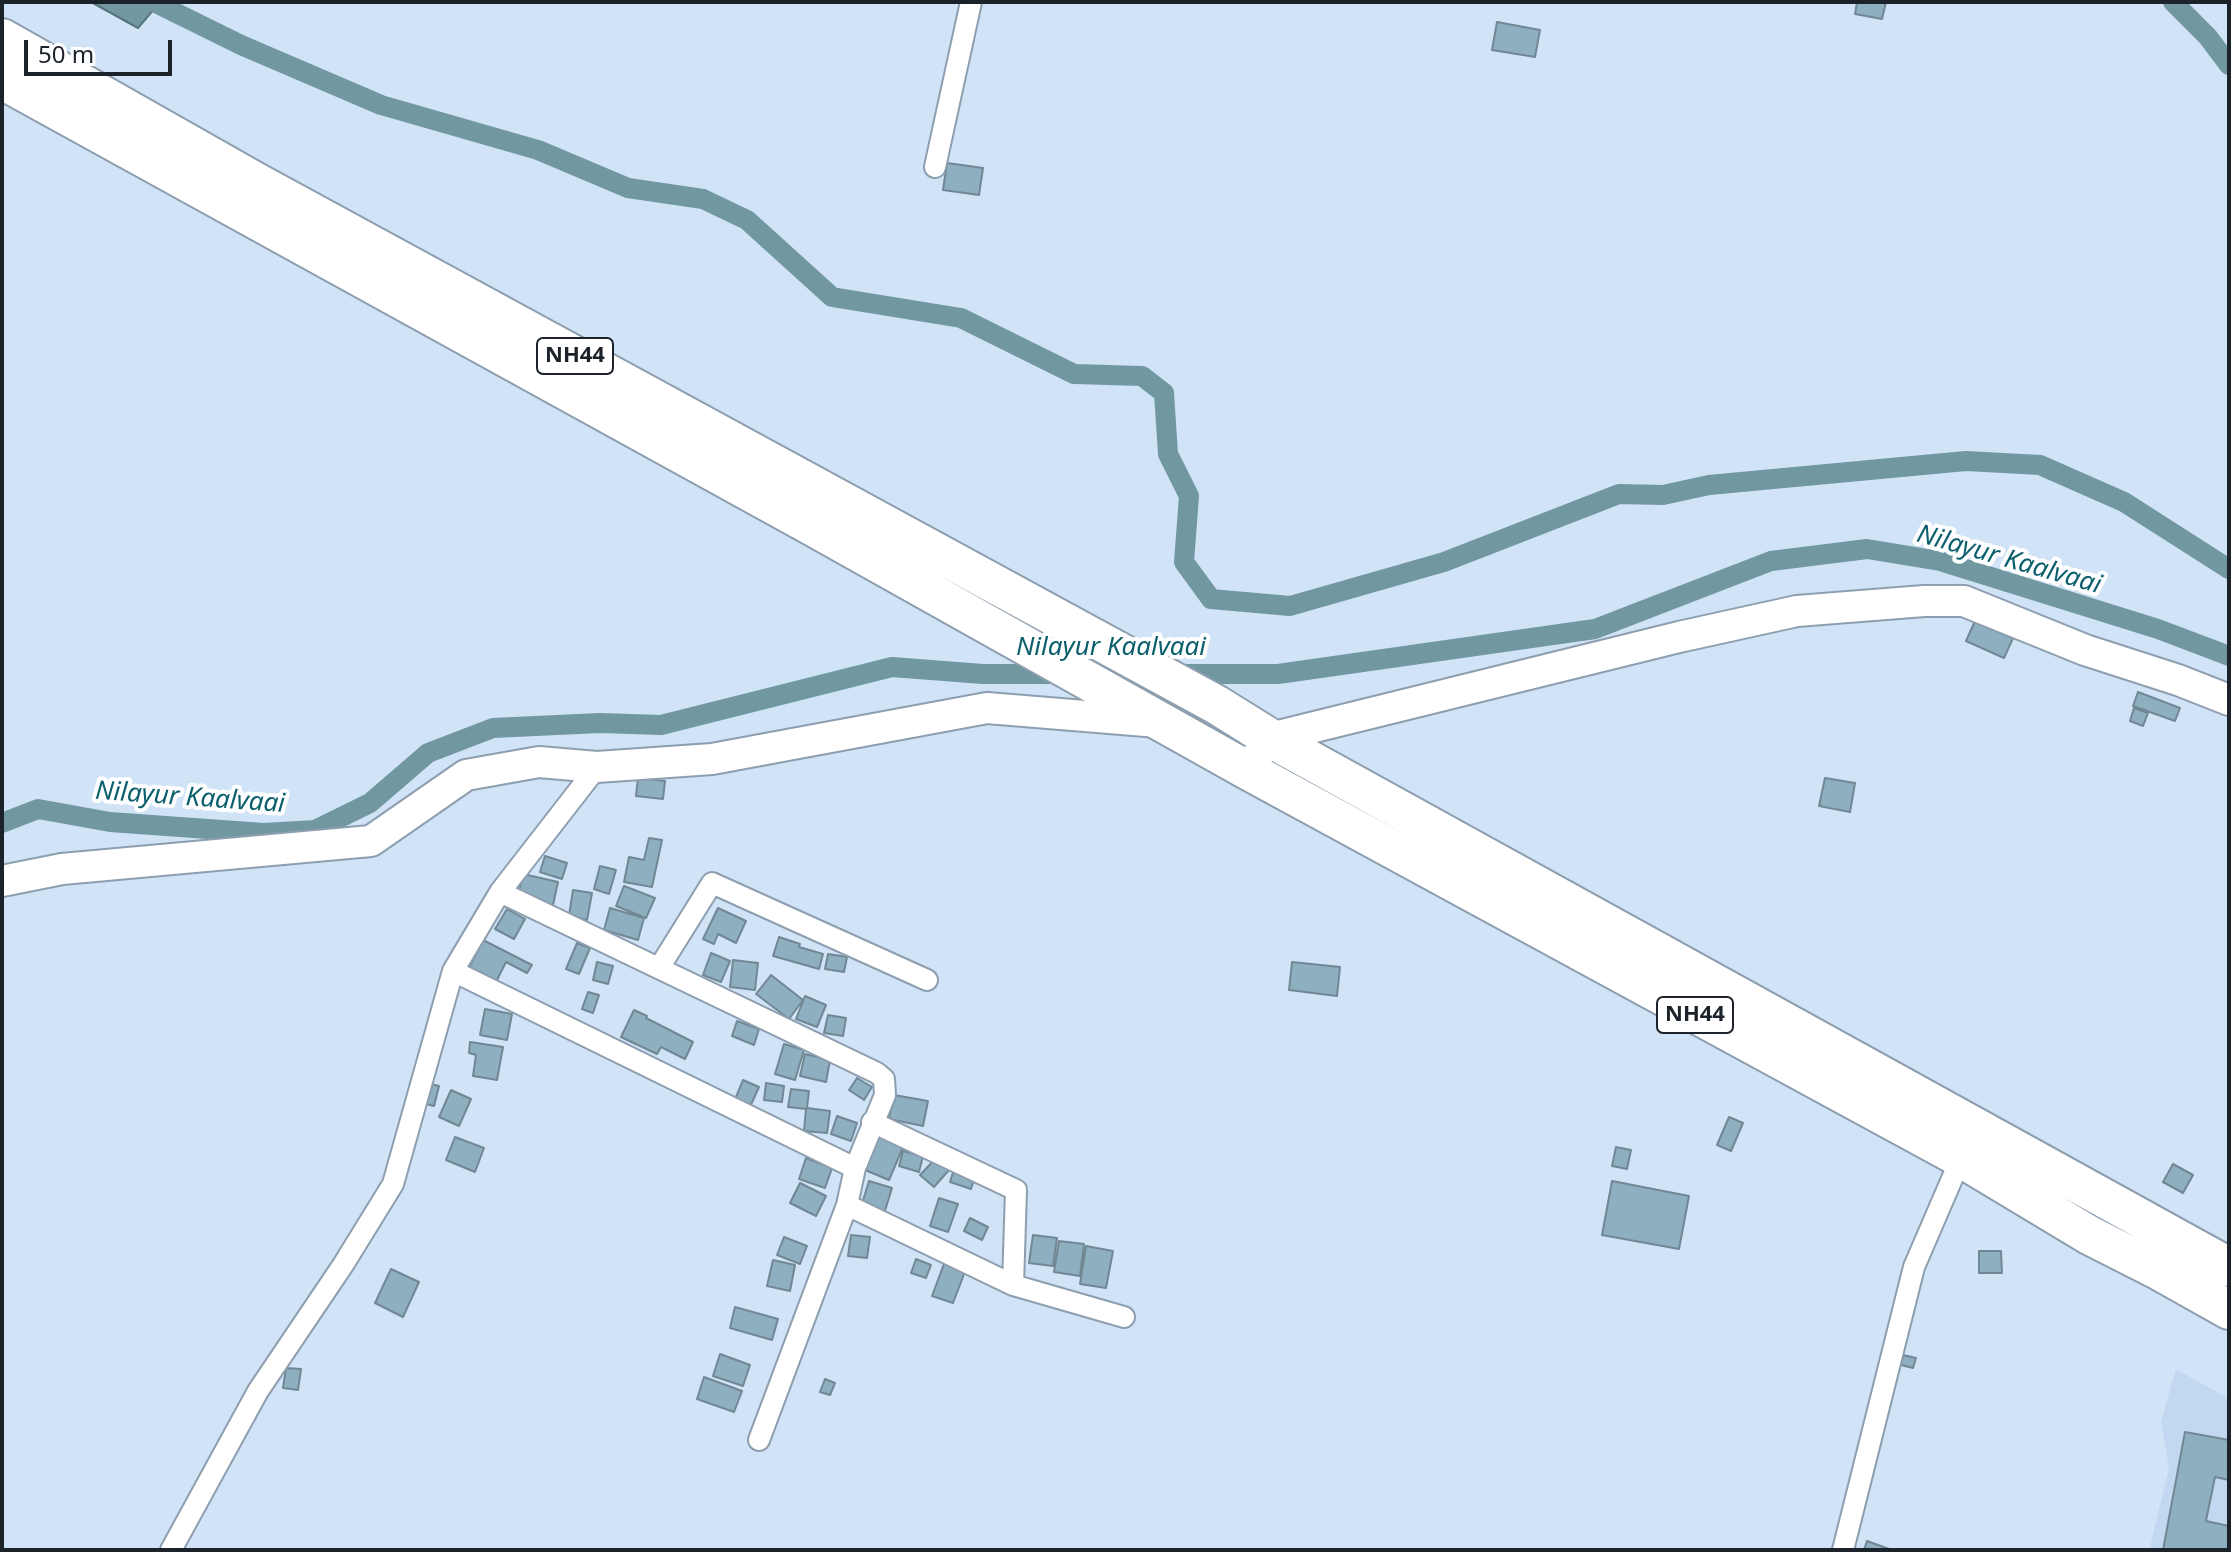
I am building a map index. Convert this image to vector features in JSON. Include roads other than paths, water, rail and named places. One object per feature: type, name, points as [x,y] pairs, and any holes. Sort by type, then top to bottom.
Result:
[{"type":"highway","name":"NH44","points":[[2,38],[270,190],[1217,705],[2165,1253],[2229,1310]]},
{"type":"highway","name":"NH44","points":[[2,80],[1110,691],[1247,770],[1961,1158],[2089,1235],[2229,1267]]},
{"type":"highway","points":[[2165,1253],[2229,1259]]},
{"type":"highway","points":[[2165,1253],[2229,1336]]},
{"type":"street","points":[[935,167],[971,2]]},
{"type":"street","points":[[1247,770],[1270,738],[1797,611],[1924,601],[1964,601],[2085,650],[2229,700]]},
{"type":"street","points":[[2,881],[62,869],[371,841],[466,775],[539,762],[597,767],[712,759],[987,708],[1160,722]]},
{"type":"street","points":[[171,1550],[258,1391],[393,1184],[453,971],[500,892],[597,767]]},
{"type":"street","points":[[659,968],[712,883],[927,980]]},
{"type":"street","points":[[500,892],[884,1079],[886,1088],[855,1168],[847,1205],[759,1440]]},
{"type":"street","points":[[453,971],[855,1168]]},
{"type":"street","points":[[872,1122],[1016,1190],[1013,1285]]},
{"type":"street","points":[[1843,1550],[1914,1267],[1961,1158]]},
{"type":"street","points":[[847,1205],[1013,1285],[1124,1317]]},
{"type":"waterway","points":[[154,2],[241,45],[381,105],[538,150],[628,188],[703,199],[747,220],[832,297],[961,318],[1074,374],[1142,376],[1164,393],[1168,454],[1189,496],[1184,562],[1211,599],[1290,606],[1444,562],[1619,494],[1663,495],[1709,485],[1966,461],[2040,465],[2124,502],[2229,569]]},
{"type":"waterway","points":[[2173,2],[2208,37],[2229,65]]},
{"type":"waterway","name":"Nilayur Kaalvaai","points":[[2,823],[38,809],[110,822],[264,833],[315,830],[370,803],[428,753],[493,728],[600,723],[661,725],[892,667],[983,674],[1278,674],[1595,629],[1771,561],[1867,549],[1940,561],[2158,629],[2229,656]]}]
